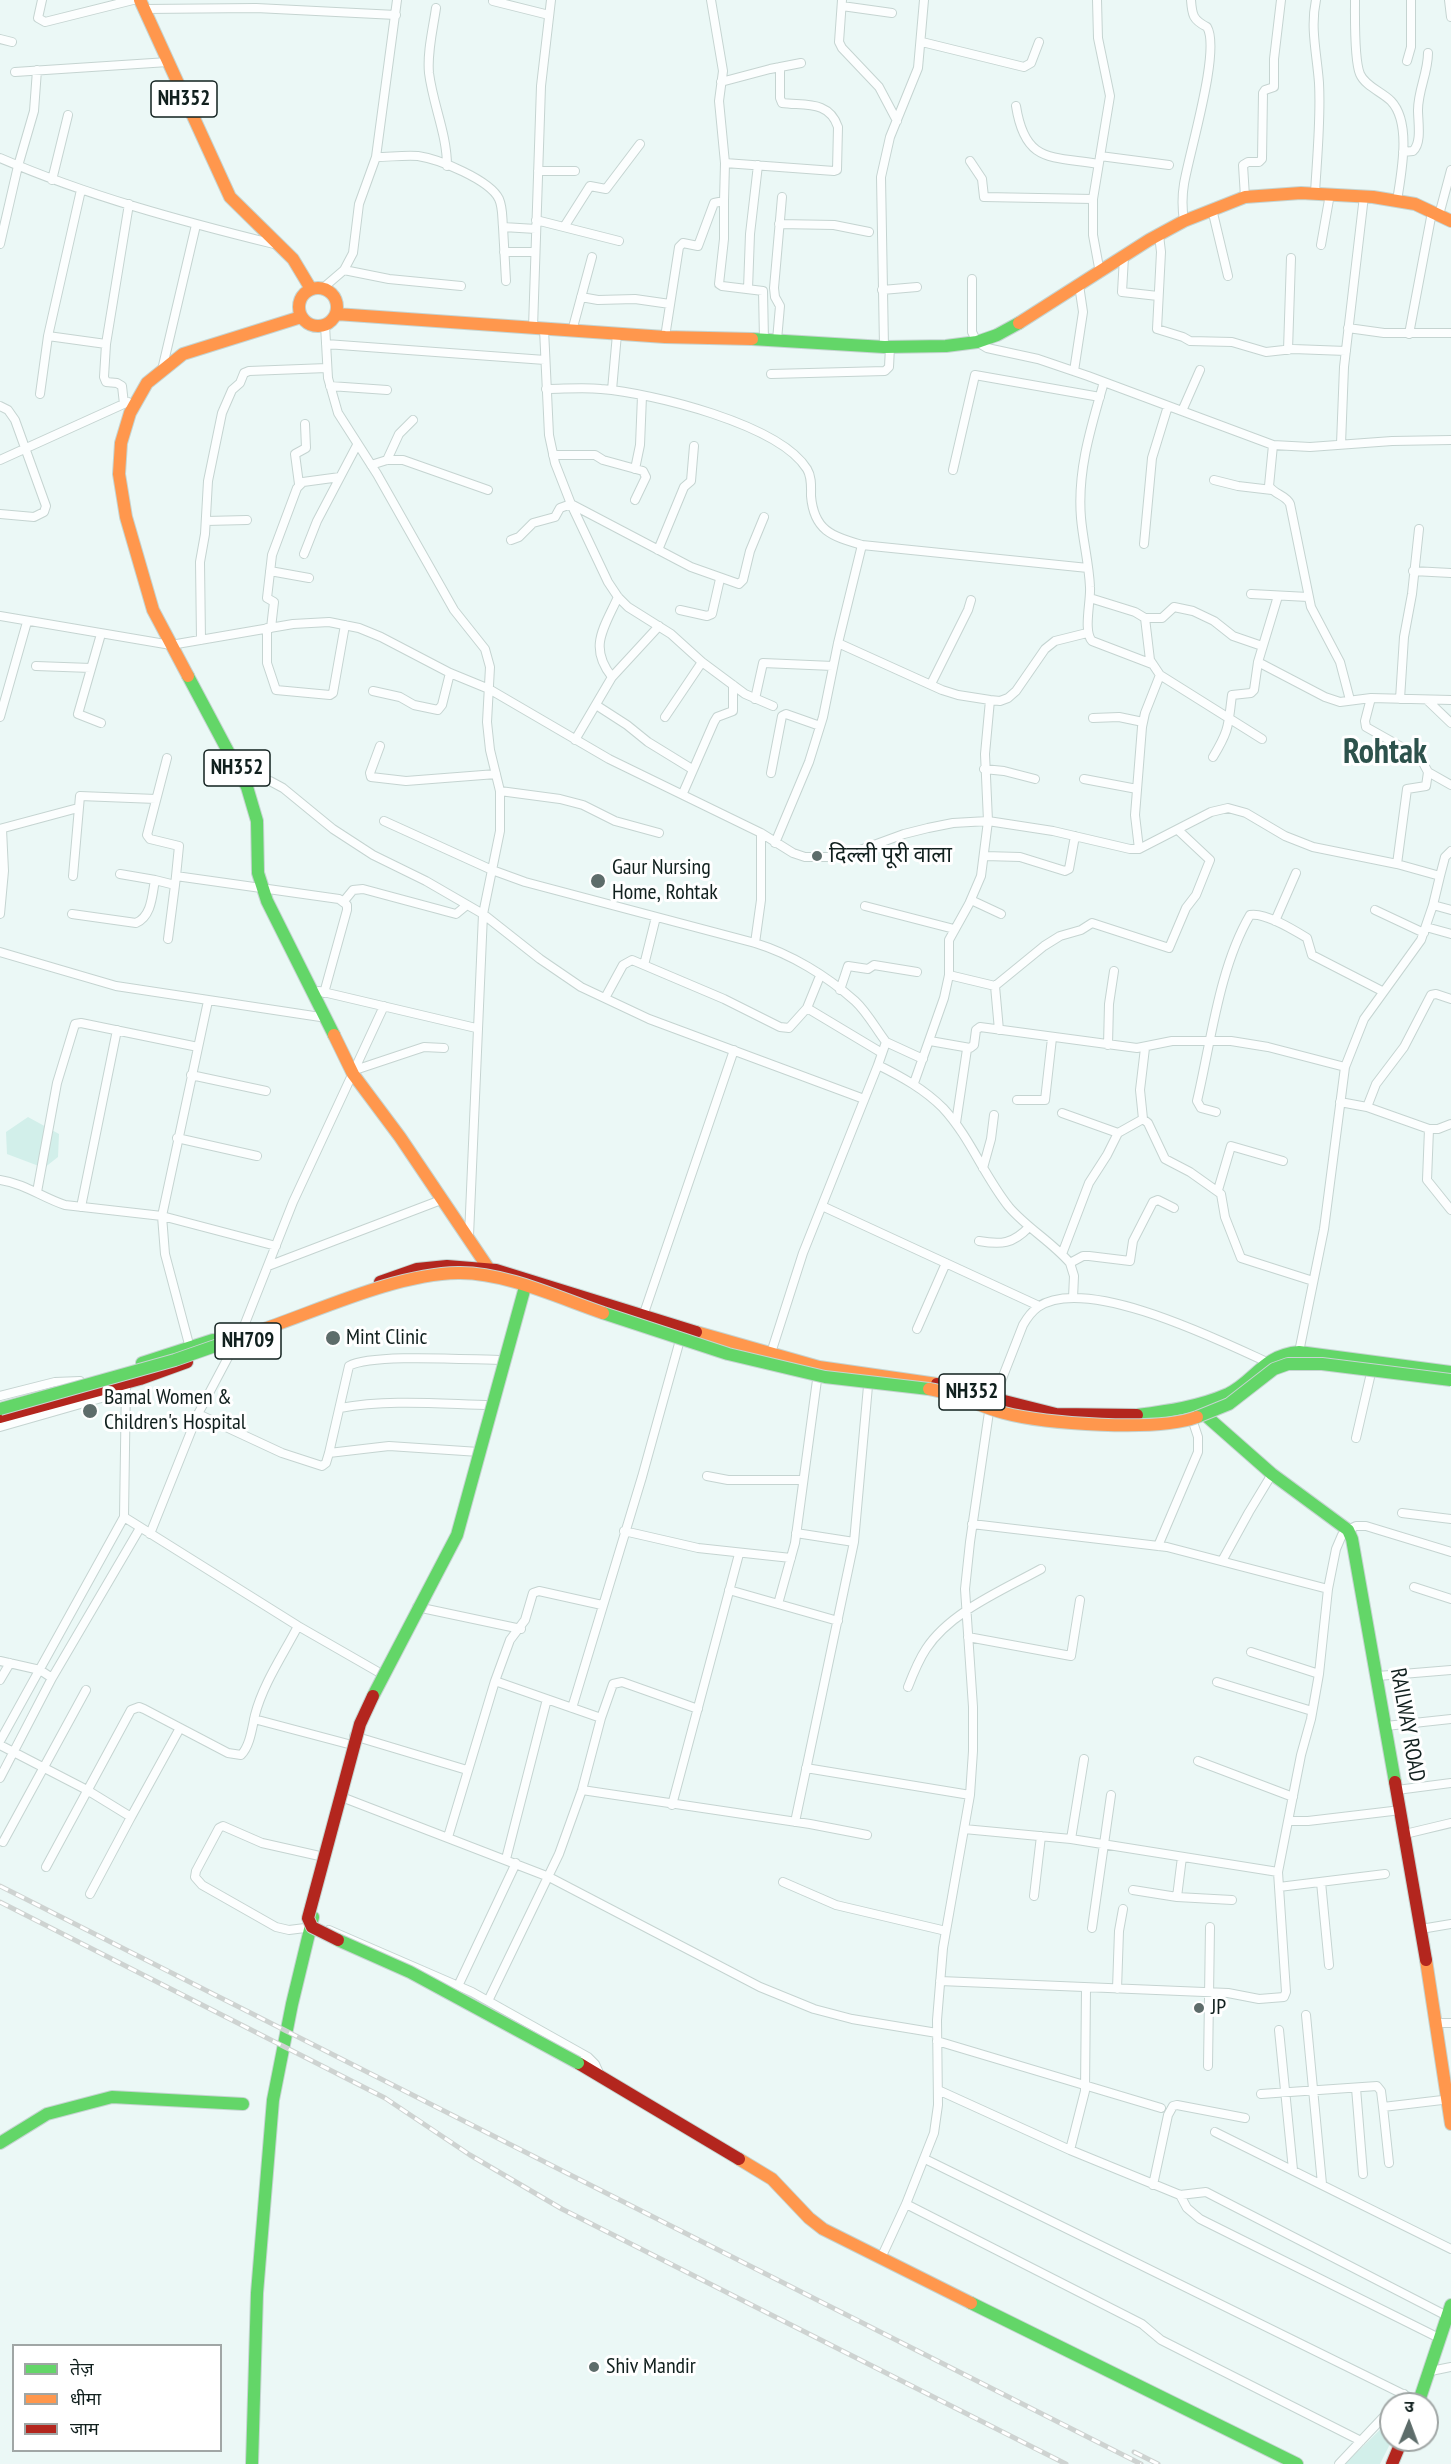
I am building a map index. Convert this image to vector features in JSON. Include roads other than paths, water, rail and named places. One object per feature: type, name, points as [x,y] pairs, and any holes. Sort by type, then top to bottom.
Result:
[{"type":"main road","name":"NH352","points":[[142,5],[210,157],[230,196],[280,245],[317,289],[332,294],[337,305],[336,314]]},
{"type":"main road","points":[[317,289],[300,299],[298,304],[301,317],[312,326],[325,325],[336,314],[665,337],[777,340],[887,347],[946,346],[977,342],[1027,319],[1078,285],[1184,221],[1245,197],[1316,194],[1364,196],[1415,204],[1451,221]]},
{"type":"main road","name":"NH352","points":[[301,317],[183,354],[147,383],[130,413],[121,443],[119,474],[126,517],[153,610],[243,779],[257,821],[258,873],[267,901],[318,991],[327,1018],[354,1072],[498,1282],[525,1285]]},
{"type":"main road","name":"NH709","points":[[0,1403],[125,1369],[242,1331],[417,1269],[447,1266],[489,1269]]},
{"type":"main road","name":"NH352","points":[[489,1269],[525,1285],[642,1322],[770,1355],[819,1367],[947,1386],[1056,1414],[1135,1415],[1181,1410],[1230,1393],[1274,1366],[1297,1362],[1451,1382]]},
{"type":"main road","points":[[0,1408],[175,1360],[409,1280],[458,1273],[502,1279],[525,1285],[728,1354],[825,1377],[953,1394],[1003,1413],[1050,1421],[1149,1425],[1191,1419],[1229,1404],[1274,1369],[1288,1364],[1322,1364],[1451,1382]]},
{"type":"main road","name":"NH709","points":[[0,1417],[126,1387],[236,1345],[422,1281],[454,1279],[498,1282]]},
{"type":"main road","points":[[252,2464],[257,2293],[273,2100],[324,1857],[353,1740],[380,1673],[452,1544],[525,1285]]},
{"type":"main road","points":[[525,1285],[456,1539],[387,1666],[360,1724],[308,1918],[312,1927],[410,1972],[600,2075],[772,2179],[788,2192],[813,2223],[1297,2464]]},
{"type":"main road","name":"NH352","points":[[642,1322],[680,1340],[766,1368],[817,1380],[949,1399],[1015,1420],[1055,1426],[1132,1426],[1192,1419],[1205,1415],[1235,1405],[1285,1353],[1299,1352],[1451,1372]]},
{"type":"main road","points":[[1197,1404],[1205,1415],[1272,1474],[1348,1530]]},
{"type":"main road","name":"RAILWAY ROAD","points":[[1348,1530],[1354,1546],[1378,1676],[1449,2100],[1451,2124]]},
{"type":"main road","points":[[0,2143],[47,2114],[112,2097],[243,2104]]},
{"type":"main road","points":[[1422,2392],[1450,2312]]},
{"type":"street","points":[[42,0],[38,18],[45,22],[133,0]]},
{"type":"street","points":[[317,289],[344,270],[353,253],[362,192],[376,158],[397,0]]},
{"type":"street","points":[[551,0],[541,86],[535,252],[538,328],[545,360],[549,435],[553,455],[571,504],[608,582],[618,597],[628,607],[672,634],[702,662],[733,685],[755,699],[774,706]]},
{"type":"street","points":[[711,0],[723,71],[719,118],[725,163],[724,239],[719,284],[763,291],[764,340]]},
{"type":"street","points":[[771,374],[885,371],[889,369],[882,290],[881,177],[890,137],[918,68],[924,0]]},
{"type":"street","points":[[1097,0],[1098,38],[1110,96],[1093,199],[1093,235],[1100,273]]},
{"type":"street","points":[[1184,221],[1184,186],[1201,108],[1211,39],[1207,27],[1197,22],[1192,16],[1191,0]]},
{"type":"street","points":[[1245,197],[1243,165],[1248,162],[1259,162],[1262,159],[1263,93],[1265,90],[1274,89],[1275,85],[1274,59],[1281,0]]},
{"type":"street","points":[[1316,0],[1313,24],[1319,82],[1316,194]]},
{"type":"street","points":[[1355,0],[1359,71],[1366,82],[1392,101],[1402,125],[1403,152],[1397,201]]},
{"type":"street","points":[[1407,61],[1411,46],[1411,0]]},
{"type":"street","points":[[1449,0],[1451,16]]},
{"type":"street","points":[[493,1],[549,15]]},
{"type":"street","points":[[891,13],[842,3],[839,42],[879,87],[897,121]]},
{"type":"street","points":[[142,5],[256,4],[396,15]]},
{"type":"street","points":[[436,8],[429,68],[431,86],[446,141],[447,166]]},
{"type":"street","points":[[0,39],[12,42]]},
{"type":"street","points":[[922,42],[1024,67],[1031,63],[1039,42]]},
{"type":"street","points":[[1403,152],[1413,152],[1418,145],[1419,98],[1428,64],[1428,53]]},
{"type":"street","points":[[15,72],[168,62]]},
{"type":"street","points":[[721,82],[801,63]]},
{"type":"street","points":[[725,163],[837,170],[838,127],[836,121],[833,116],[814,104],[782,103],[780,67]]},
{"type":"street","points":[[0,244],[18,166],[34,111],[37,70]]},
{"type":"street","points":[[1016,106],[1023,135],[1036,152],[1046,155],[1169,165]]},
{"type":"street","points":[[52,180],[68,115]]},
{"type":"street","points":[[564,227],[590,186],[606,189],[640,144]]},
{"type":"street","points":[[376,158],[415,156],[428,158],[477,179],[493,192],[498,197],[502,209],[506,281]]},
{"type":"street","points":[[0,158],[52,180],[196,225],[280,245]]},
{"type":"street","points":[[970,161],[982,179],[984,197],[1093,199]]},
{"type":"street","points":[[748,289],[750,234],[758,165]]},
{"type":"street","points":[[1409,334],[1436,213],[1451,170]]},
{"type":"street","points":[[538,171],[574,171]]},
{"type":"street","points":[[40,394],[48,336],[81,189]]},
{"type":"street","points":[[1321,245],[1330,194]]},
{"type":"street","points":[[1341,444],[1348,328],[1364,196]]},
{"type":"street","points":[[777,340],[780,306],[774,293],[782,197]]},
{"type":"street","points":[[665,337],[679,247],[683,243],[698,246],[714,203],[724,201]]},
{"type":"street","points":[[124,404],[122,386],[104,379],[106,344],[129,204]]},
{"type":"street","points":[[1212,209],[1228,276]]},
{"type":"street","points":[[503,227],[536,224],[564,227],[619,241]]},
{"type":"street","points":[[780,224],[834,225],[869,232]]},
{"type":"street","points":[[161,371],[196,225]]},
{"type":"street","points":[[1160,235],[1155,326],[1159,331],[1190,341],[1232,342],[1266,352],[1346,351]]},
{"type":"street","points":[[504,252],[535,252]]},
{"type":"street","points":[[572,331],[592,257]]},
{"type":"street","points":[[1124,257],[1122,292],[1158,296]]},
{"type":"street","points":[[1288,350],[1291,258]]},
{"type":"street","points":[[344,270],[389,279],[461,286]]},
{"type":"street","points":[[972,279],[972,332],[977,342],[994,350],[1038,359],[1074,371],[1273,445],[1310,447],[1451,440]]},
{"type":"street","points":[[1074,371],[1083,312],[1078,285]]},
{"type":"street","points":[[882,290],[917,287]]},
{"type":"street","points":[[581,297],[598,300],[635,299],[670,304]]},
{"type":"street","points":[[325,325],[327,368],[338,413],[371,465],[454,610],[485,649],[490,667],[487,722],[500,791],[500,831],[483,914],[468,1239]]},
{"type":"street","points":[[1348,328],[1374,333],[1451,333]]},
{"type":"street","points":[[612,390],[617,334]]},
{"type":"street","points":[[48,336],[106,344]]},
{"type":"street","points":[[326,344],[545,360]]},
{"type":"street","points":[[201,640],[200,562],[206,521],[207,491],[220,421],[232,390],[240,383],[244,373],[249,370],[327,368]]},
{"type":"street","points":[[1182,411],[1200,370]]},
{"type":"street","points":[[953,470],[975,375],[1100,397]]},
{"type":"street","points":[[1104,382],[1089,431],[1083,470],[1081,518],[1090,598],[1087,633],[1092,640],[1152,664]]},
{"type":"street","points":[[330,386],[387,390]]},
{"type":"street","points":[[546,389],[612,390],[696,407],[747,426],[788,450],[807,469],[814,513],[828,534],[862,545],[1088,568]]},
{"type":"street","points":[[635,469],[640,445],[642,396]]},
{"type":"street","points":[[0,460],[138,398]]},
{"type":"street","points":[[0,406],[12,414],[46,501],[44,512],[33,517],[0,514]]},
{"type":"street","points":[[1144,544],[1152,458],[1168,406]]},
{"type":"street","points":[[387,460],[399,435],[413,420]]},
{"type":"street","points":[[306,424],[306,448],[295,454],[299,484],[275,547],[270,571],[267,598],[274,603],[269,628],[267,663],[276,690],[330,695],[333,693],[345,625]]},
{"type":"street","points":[[304,554],[317,521],[357,444]]},
{"type":"street","points":[[1272,490],[1269,482],[1273,445]]},
{"type":"street","points":[[658,550],[684,487],[691,481],[694,446]]},
{"type":"street","points":[[553,455],[595,456],[646,474],[635,500]]},
{"type":"street","points":[[371,465],[387,460],[412,463],[488,490]]},
{"type":"street","points":[[299,484],[340,477]]},
{"type":"street","points":[[1214,480],[1238,486],[1272,490],[1285,496],[1290,504],[1308,597],[1340,662],[1350,700]]},
{"type":"street","points":[[511,540],[519,537],[533,523],[555,517],[560,508],[571,504],[658,550],[720,579],[736,584],[742,582],[753,541],[764,517]]},
{"type":"street","points":[[206,521],[247,520]]},
{"type":"street","points":[[1400,699],[1404,637],[1412,594],[1419,529]]},
{"type":"street","points":[[776,843],[809,762],[820,726],[862,545]]},
{"type":"street","points":[[270,571],[309,578]]},
{"type":"street","points":[[1413,571],[1451,573]]},
{"type":"street","points":[[680,610],[707,616],[712,614],[720,579]]},
{"type":"street","points":[[1251,594],[1308,597]]},
{"type":"street","points":[[1213,757],[1226,737],[1232,695],[1253,692],[1262,646],[1278,596]]},
{"type":"street","points":[[612,677],[603,665],[598,647],[600,637],[618,597]]},
{"type":"street","points":[[1090,598],[1135,612],[1145,618],[1162,618],[1171,608],[1178,607],[1204,615],[1233,636],[1262,646]]},
{"type":"street","points":[[931,684],[971,600]]},
{"type":"street","points":[[0,616],[171,645],[293,624],[329,622],[345,625],[381,636],[450,673],[489,689],[575,740],[635,772],[683,793],[761,833],[783,849],[805,856],[841,858],[904,834],[953,823],[988,821],[1139,849],[1211,812],[1228,808],[1246,813],[1285,836],[1313,847],[1397,864],[1440,876]]},
{"type":"street","points":[[1145,618],[1152,664],[1160,675],[1262,739]]},
{"type":"street","points":[[0,717],[27,622]]},
{"type":"street","points":[[575,740],[612,677],[659,626]]},
{"type":"street","points":[[101,633],[78,714],[101,723]]},
{"type":"street","points":[[838,643],[958,695],[1000,701],[1016,692],[1045,650],[1055,641],[1087,633]]},
{"type":"street","points":[[665,717],[702,662]]},
{"type":"street","points":[[1258,662],[1325,697],[1340,702],[1371,698],[1451,700]]},
{"type":"street","points":[[755,699],[763,663],[833,666]]},
{"type":"street","points":[[36,666],[91,668]]},
{"type":"street","points":[[373,691],[400,697],[414,705],[438,710],[442,705],[450,673]]},
{"type":"street","points":[[1139,849],[1135,815],[1143,722],[1160,675]]},
{"type":"street","points":[[683,793],[714,722],[717,717],[732,711],[733,685]]},
{"type":"street","points":[[1371,698],[1365,721],[1366,727],[1414,754],[1421,759],[1428,772],[1451,785]]},
{"type":"street","points":[[914,1083],[930,1041],[949,975],[948,946],[980,880],[985,856],[988,821],[984,770],[990,700]]},
{"type":"street","points":[[1427,700],[1451,723]]},
{"type":"street","points":[[596,705],[648,742],[692,769]]},
{"type":"street","points":[[771,773],[782,716],[786,714],[820,726]]},
{"type":"street","points":[[1093,718],[1119,717],[1143,722]]},
{"type":"street","points":[[380,746],[370,773],[374,777],[406,781],[496,774]]},
{"type":"street","points":[[167,758],[147,836],[150,839],[179,846],[168,939]]},
{"type":"street","points":[[984,770],[1014,773],[1035,779]]},
{"type":"street","points":[[1397,864],[1407,789],[1411,786],[1426,786],[1428,772]]},
{"type":"street","points":[[243,779],[270,782],[283,788],[333,829],[373,855],[426,881],[483,914],[540,959],[581,987],[649,1019],[864,1099]]},
{"type":"street","points":[[1084,779],[1137,789]]},
{"type":"street","points":[[500,791],[576,803],[624,825],[659,833]]},
{"type":"street","points":[[73,876],[79,798],[82,795],[156,799]]},
{"type":"street","points":[[0,914],[4,871],[1,829],[78,808]]},
{"type":"street","points":[[384,821],[492,870],[525,882],[755,943],[795,960],[857,1004],[886,1042],[923,1059]]},
{"type":"street","points":[[995,986],[1044,946],[1069,932],[1081,930],[1089,923],[1171,947],[1186,908],[1196,895],[1210,860],[1178,830]]},
{"type":"street","points":[[755,943],[761,900],[761,833]]},
{"type":"street","points":[[985,856],[1020,857],[1065,872],[1069,869],[1075,836]]},
{"type":"street","points":[[1299,1352],[1324,1230],[1345,1067],[1364,1019],[1425,930],[1444,857],[1451,851]]},
{"type":"street","points":[[1275,921],[1296,873]]},
{"type":"street","points":[[120,874],[155,880],[263,889],[344,901]]},
{"type":"street","points":[[72,914],[136,923],[142,920],[148,911],[155,880]]},
{"type":"street","points":[[344,901],[353,890],[363,889],[456,914],[467,905]]},
{"type":"street","points":[[971,900],[1000,914]]},
{"type":"street","points":[[344,901],[347,910],[318,991],[476,1028]]},
{"type":"street","points":[[1433,905],[1451,910]]},
{"type":"street","points":[[864,906],[954,930]]},
{"type":"street","points":[[1375,910],[1425,930],[1451,934]]},
{"type":"street","points":[[1216,1112],[1201,1108],[1197,1104],[1226,973],[1248,918],[1256,914],[1307,938],[1312,954],[1382,992]]},
{"type":"street","points":[[644,965],[656,917]]},
{"type":"street","points":[[0,952],[116,986],[327,1018]]},
{"type":"street","points":[[605,998],[626,961],[632,960],[724,999],[780,1027],[792,1026],[807,1008],[820,976]]},
{"type":"street","points":[[840,990],[848,966],[868,969],[874,965],[917,972]]},
{"type":"street","points":[[1108,1045],[1110,996],[1114,971]]},
{"type":"street","points":[[949,975],[995,986]]},
{"type":"street","points":[[995,986],[999,1030]]},
{"type":"street","points":[[1367,1107],[1376,1084],[1404,1047],[1431,995],[1434,993],[1451,999]]},
{"type":"street","points":[[190,1347],[165,1254],[162,1216],[208,1001]]},
{"type":"street","points":[[150,1534],[198,1414],[236,1345],[293,1202],[384,1006]]},
{"type":"street","points":[[807,1008],[882,1053]]},
{"type":"street","points":[[37,1192],[57,1083],[72,1026],[81,1023],[198,1047]]},
{"type":"street","points":[[930,1041],[967,1048],[974,1045],[978,1028],[1144,1048],[1172,1041],[1211,1040],[1268,1047],[1345,1067]]},
{"type":"street","points":[[81,1207],[117,1030]]},
{"type":"street","points":[[1017,1100],[1045,1100],[1052,1038]]},
{"type":"street","points":[[766,1368],[803,1253],[886,1042]]},
{"type":"street","points":[[354,1072],[424,1047],[444,1048]]},
{"type":"street","points":[[956,1123],[967,1048]]},
{"type":"street","points":[[1144,1048],[1140,1090],[1143,1119],[1148,1123],[1165,1160],[1218,1190],[1223,1197],[1225,1217],[1240,1258],[1313,1281]]},
{"type":"street","points":[[642,1322],[734,1050]]},
{"type":"street","points":[[878,1065],[914,1083],[943,1108],[956,1123],[996,1190],[1029,1227],[1070,1263],[1074,1276],[1073,1298]]},
{"type":"street","points":[[192,1075],[266,1091]]},
{"type":"street","points":[[1340,1102],[1367,1107],[1429,1129],[1451,1124]]},
{"type":"street","points":[[1062,1113],[1118,1133]]},
{"type":"street","points":[[983,1168],[991,1139],[994,1115]]},
{"type":"street","points":[[1062,1254],[1089,1183],[1118,1133],[1143,1119]]},
{"type":"street","points":[[1429,1129],[1427,1180],[1451,1210]]},
{"type":"street","points":[[177,1138],[257,1156]]},
{"type":"street","points":[[1218,1190],[1231,1146],[1283,1161]]},
{"type":"street","points":[[0,1180],[23,1185],[57,1202],[162,1216],[276,1246]]},
{"type":"street","points":[[268,1266],[441,1200]]},
{"type":"street","points":[[1070,1263],[1083,1256],[1130,1262],[1135,1236],[1153,1202],[1158,1200],[1174,1208]]},
{"type":"street","points":[[822,1206],[1039,1306]]},
{"type":"street","points":[[979,1241],[1008,1243],[1021,1236],[1029,1227]]},
{"type":"street","points":[[917,1329],[946,1263]]},
{"type":"street","points":[[880,2258],[906,2204],[934,2133],[938,2090],[937,2037],[940,1981],[946,1931],[970,1795],[973,1707],[965,1589],[972,1524],[989,1412],[1023,1325],[1039,1306],[1073,1298],[1109,1302],[1157,1315],[1274,1366]]},
{"type":"street","points":[[572,1708],[680,1340]]},
{"type":"street","points":[[198,1414],[282,1453],[317,1466],[325,1466],[349,1366],[380,1359],[504,1360]]},
{"type":"street","points":[[0,1741],[124,1517],[125,1369]]},
{"type":"street","points":[[1356,1438],[1371,1373]]},
{"type":"street","points":[[778,1604],[796,1533],[817,1380]]},
{"type":"street","points":[[0,1396],[55,1382],[80,1381]]},
{"type":"street","points":[[795,1822],[854,1542],[868,1386]]},
{"type":"street","points":[[0,1427],[126,1387]]},
{"type":"street","points":[[340,1408],[393,1402],[492,1405]]},
{"type":"street","points":[[1158,1546],[1198,1452],[1198,1437],[1192,1419]]},
{"type":"street","points":[[329,1453],[389,1446],[478,1452]]},
{"type":"street","points":[[1222,1561],[1272,1474]]},
{"type":"street","points":[[706,1476],[728,1480],[802,1480]]},
{"type":"street","points":[[1402,1513],[1451,1519]]},
{"type":"street","points":[[124,1517],[298,1626],[380,1673]]},
{"type":"street","points":[[972,1524],[1158,1546],[1328,1589]]},
{"type":"street","points":[[940,1981],[1234,1993],[1259,1998],[1282,1998],[1286,1995],[1278,1872],[1319,1674],[1328,1589],[1336,1549],[1342,1535],[1348,1530],[1356,1526],[1366,1526],[1451,1552]]},
{"type":"street","points":[[0,1778],[52,1678],[140,1528]]},
{"type":"street","points":[[624,1531],[698,1548],[791,1558]]},
{"type":"street","points":[[796,1533],[854,1542]]},
{"type":"street","points":[[672,1804],[739,1554]]},
{"type":"street","points":[[908,1687],[927,1647],[967,1610],[1041,1569]]},
{"type":"street","points":[[1414,1587],[1451,1599]]},
{"type":"street","points":[[729,1590],[838,1621]]},
{"type":"street","points":[[448,1837],[495,1681],[508,1646],[520,1629],[535,1591],[602,1605]]},
{"type":"street","points":[[968,1637],[1071,1656],[1080,1600]]},
{"type":"street","points":[[417,1607],[520,1629]]},
{"type":"street","points":[[46,1867],[134,1708],[144,1709],[228,1753],[241,1755],[248,1743],[265,1688],[298,1626]]},
{"type":"street","points":[[1251,1652],[1319,1674]]},
{"type":"street","points":[[0,1661],[40,1670],[52,1678]]},
{"type":"street","points":[[0,1680],[10,1663]]},
{"type":"street","points":[[1378,1676],[1451,1670]]},
{"type":"street","points":[[495,1681],[601,1718]]},
{"type":"street","points":[[488,2001],[549,1877],[582,1790],[610,1688],[617,1682],[698,1709]]},
{"type":"street","points":[[1217,1682],[1312,1710]]},
{"type":"street","points":[[3,1842],[86,1690]]},
{"type":"street","points":[[506,1859],[547,1699]]},
{"type":"street","points":[[254,1719],[353,1740],[467,1770]]},
{"type":"street","points":[[1386,1726],[1451,1719]]},
{"type":"street","points":[[90,1894],[180,1728]]},
{"type":"street","points":[[0,1745],[87,1790],[131,1817]]},
{"type":"street","points":[[1071,1839],[1084,1759]]},
{"type":"street","points":[[1198,1761],[1293,1797]]},
{"type":"street","points":[[807,1768],[970,1795]]},
{"type":"street","points":[[1397,1790],[1451,1783]]},
{"type":"street","points":[[582,1790],[867,1835]]},
{"type":"street","points":[[1092,1928],[1111,1795]]},
{"type":"street","points":[[339,1796],[549,1877],[760,1987],[814,2009],[937,2037],[1161,2108]]},
{"type":"street","points":[[1288,1821],[1308,1821],[1401,1810]]},
{"type":"street","points":[[1405,1834],[1451,1823]]},
{"type":"street","points":[[324,1857],[262,1843],[223,1826],[219,1828],[195,1877],[202,1886],[276,1927],[289,1930],[311,1926],[343,1935],[458,1986],[588,2057],[595,2064],[600,2075]]},
{"type":"street","points":[[964,1828],[1103,1843],[1278,1872]]},
{"type":"street","points":[[1034,1896],[1041,1836]]},
{"type":"street","points":[[1177,1897],[1182,1857]]},
{"type":"street","points":[[458,1986],[516,1863]]},
{"type":"street","points":[[1279,1887],[1385,1874]]},
{"type":"street","points":[[783,1882],[836,1905],[946,1931]]},
{"type":"street","points":[[1321,1882],[1329,1965]]},
{"type":"street","points":[[1133,1890],[1177,1897],[1232,1900]]},
{"type":"street","points":[[1117,1989],[1119,1931],[1123,1909]]},
{"type":"street","points":[[1421,1929],[1451,1924]]},
{"type":"street","points":[[1208,2066],[1210,1927]]},
{"type":"street","points":[[1070,2150],[1084,2101],[1086,1988]]},
{"type":"street","points":[[1306,2014],[1322,2184]]},
{"type":"street","points":[[1435,2023],[1451,2023]]},
{"type":"street","points":[[1279,2030],[1293,2170]]},
{"type":"street","points":[[1261,2094],[1377,2086],[1381,2091],[1389,2163]]},
{"type":"street","points":[[1356,2088],[1363,2174]]},
{"type":"street","points":[[938,2090],[1153,2185],[1180,2195],[1206,2192],[1450,2312]]},
{"type":"street","points":[[1383,2107],[1449,2100]]},
{"type":"street","points":[[1153,2185],[1168,2115],[1173,2106],[1245,2118]]},
{"type":"street","points":[[1215,2132],[1451,2249]]},
{"type":"street","points":[[925,2159],[1400,2392]]},
{"type":"street","points":[[1180,2195],[1187,2208],[1200,2219],[1441,2339]]},
{"type":"street","points":[[906,2204],[1142,2324],[1161,2340],[1361,2440]]},
{"type":"street","points":[[1431,2371],[1451,2367]]},
{"type":"street","points":[[1339,2464],[1379,2421]]},
{"type":"railway","points":[[0,1886],[1141,2464]]},
{"type":"railway","points":[[0,1902],[385,2098],[470,2155],[562,2209],[1066,2464]]},
{"type":"railway","points":[[1134,2452],[1158,2464]]},
{"type":"place","name":"दिल्ली पूरी वाला","points":[[817,856]]},
{"type":"place","name":"Gaur Nursing Home, Rohtak","points":[[598,881]]},
{"type":"place","name":"Mint Clinic","points":[[333,1338]]},
{"type":"place","name":"Bamal Women & Children's Hospital","points":[[90,1411]]},
{"type":"place","name":"JP","points":[[1199,2008]]},
{"type":"place","name":"Shiv Mandir","points":[[594,2367]]},
{"type":"district","name":"Rohtak","points":[[1385,753]]}]
